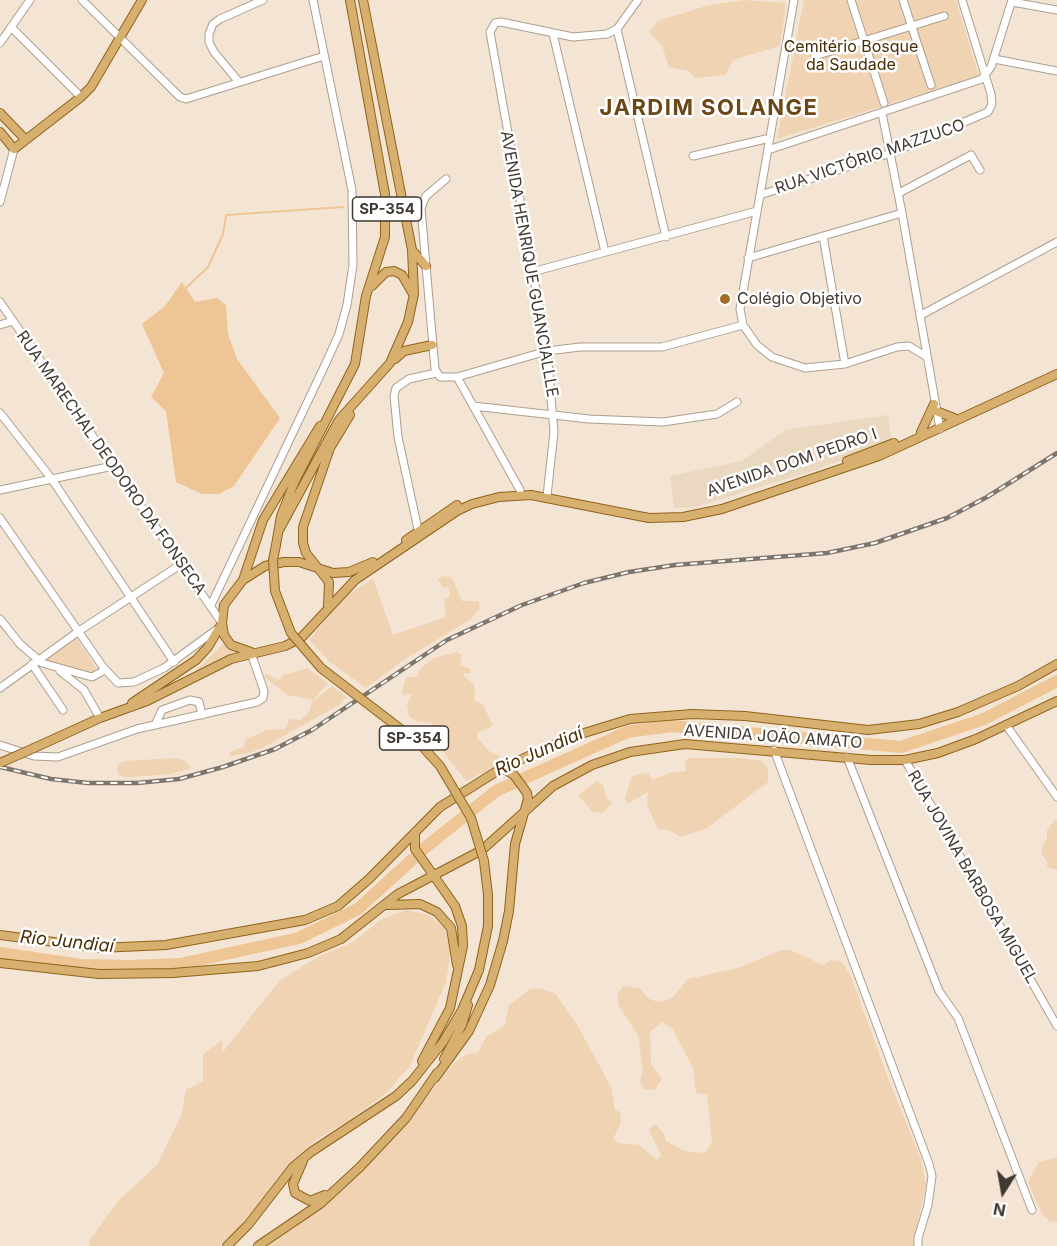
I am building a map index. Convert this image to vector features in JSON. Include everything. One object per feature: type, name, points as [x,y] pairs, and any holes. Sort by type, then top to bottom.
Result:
[{"type":"main road","points":[[0,132],[14,149],[81,97],[91,87],[142,0]]},
{"type":"main road","name":"SP-354","points":[[227,1246],[248,1225],[284,1177],[304,1158],[396,1096],[424,1066],[443,1042],[469,995],[479,970],[488,926],[488,895],[484,861],[471,818],[440,766],[420,744],[321,668],[296,640],[283,616],[275,591],[273,560],[281,516],[294,483],[355,364],[368,290],[385,237],[387,210],[350,0]]},
{"type":"main road","name":"SP-354","points":[[279,530],[339,420],[390,363],[408,322],[414,294],[412,250],[363,0]]},
{"type":"main road","points":[[0,113],[25,139]]},
{"type":"main road","points":[[412,250],[426,266]]},
{"type":"main road","points":[[368,290],[378,277],[394,271],[402,275],[414,294]]},
{"type":"main road","points":[[390,363],[404,351],[432,345]]},
{"type":"main road","name":"AVENIDA DOM PEDRO I","points":[[419,534],[442,514],[473,499],[520,490],[626,510],[665,514],[697,510],[760,492],[939,427],[954,418],[1057,372]]},
{"type":"main road","name":"AVENIDA DOM PEDRO I","points":[[396,550],[472,504],[519,495],[547,494],[626,515],[683,517],[722,508],[879,456],[1057,372]]},
{"type":"main road","points":[[328,606],[329,582],[315,566],[303,543],[303,527],[330,448],[369,388]]},
{"type":"main road","points":[[921,432],[935,407],[954,418]]},
{"type":"main road","points":[[127,707],[196,660],[208,646],[219,626],[224,605],[243,580],[267,511],[293,466],[331,411]]},
{"type":"main road","points":[[243,580],[266,566],[284,562],[315,566],[333,573],[349,572],[396,550]]},
{"type":"main road","points":[[0,763],[100,718],[147,701],[231,659],[285,646],[301,638],[328,606],[355,580],[396,550]]},
{"type":"main road","points":[[219,626],[231,645],[253,653]]},
{"type":"main road","name":"AVENIDA JOÃO AMATO","points":[[0,935],[99,948],[166,945],[305,920],[338,906],[440,807],[502,768],[549,745],[630,720],[692,714],[745,716],[868,730],[919,724],[958,712],[1018,686],[1057,664]]},
{"type":"main road","name":"AVENIDA JOÃO AMATO","points":[[0,963],[99,974],[173,973],[258,966],[308,954],[341,939],[387,905],[398,894],[482,850],[553,786],[592,765],[630,752],[685,744],[905,760],[938,753],[1057,701]]},
{"type":"main road","points":[[435,1078],[469,1031],[496,967],[509,911],[514,844],[525,813],[527,793],[514,775],[502,768]]},
{"type":"main road","points":[[379,1108],[397,1093],[424,1059],[442,1028],[458,975],[463,946],[462,926],[455,906],[415,849],[415,832]]},
{"type":"main road","points":[[387,905],[420,904],[438,912],[451,928],[456,944],[458,975]]},
{"type":"main road","name":"SP-354","points":[[258,1246],[298,1221],[339,1188],[406,1118],[435,1078],[462,1025],[469,995]]},
{"type":"main road","points":[[304,1158],[293,1184],[299,1198],[310,1201],[339,1188]]},
{"type":"street","points":[[0,43],[30,0]]},
{"type":"street","points":[[82,0],[180,97],[186,99],[324,56]]},
{"type":"street","points":[[239,82],[214,52],[209,42],[209,34],[220,19],[263,0]]},
{"type":"street","points":[[211,605],[325,365],[339,334],[347,305],[353,265],[352,190],[313,0]]},
{"type":"street","points":[[624,19],[630,0]]},
{"type":"street","points":[[605,252],[553,34],[589,37],[607,34],[617,29],[638,0]]},
{"type":"street","points":[[794,0],[748,258],[740,309],[742,325],[757,345],[772,357],[789,364],[812,368],[845,364],[897,347],[909,346],[927,357]]},
{"type":"street","points":[[851,0],[884,103]]},
{"type":"street","points":[[903,0],[931,85]]},
{"type":"street","points":[[962,0],[987,74]]},
{"type":"street","points":[[768,150],[976,81],[987,74],[994,59],[1012,1],[1057,10]]},
{"type":"street","points":[[815,56],[944,16]]},
{"type":"street","name":"AVENIDA HENRIQUE GUANCIALLLE","points":[[547,494],[554,416],[547,351],[490,38],[491,27],[501,22],[553,34]]},
{"type":"street","points":[[11,27],[81,97]]},
{"type":"street","points":[[617,29],[666,237]]},
{"type":"street","points":[[994,59],[1057,71]]},
{"type":"street","name":"RUA VICTÓRIO MAZZUCO","points":[[760,195],[891,153],[980,118],[988,112],[992,104],[987,74]]},
{"type":"street","points":[[882,113],[921,315],[939,427]]},
{"type":"street","points":[[693,156],[770,138]]},
{"type":"street","points":[[0,202],[14,149]]},
{"type":"street","points":[[899,194],[971,155],[980,170]]},
{"type":"street","points":[[436,373],[422,202],[446,179]]},
{"type":"street","points":[[532,272],[757,211]]},
{"type":"street","points":[[748,258],[902,213]]},
{"type":"street","points":[[823,236],[845,364]]},
{"type":"street","points":[[921,315],[1057,242]]},
{"type":"street","name":"RUA MARECHAL DEODORO DA FONSECA","points":[[0,302],[180,565],[211,605],[219,626]]},
{"type":"street","points":[[0,325],[13,321]]},
{"type":"street","points":[[419,534],[398,437],[394,396],[396,388],[409,379],[436,373],[445,379],[457,377],[547,351],[580,347],[662,346],[742,325]]},
{"type":"street","points":[[457,377],[520,490]]},
{"type":"street","points":[[473,406],[554,416],[663,422],[717,414],[737,402]]},
{"type":"street","points":[[0,413],[51,478],[174,662]]},
{"type":"street","points":[[0,490],[112,466]]},
{"type":"street","points":[[0,518],[114,681],[125,684],[174,662],[219,626]]},
{"type":"street","points":[[0,687],[129,597],[180,565]]},
{"type":"street","points":[[0,619],[35,662],[63,710]]},
{"type":"street","points":[[0,745],[34,756],[58,757],[155,725],[263,698],[264,691],[253,653]]},
{"type":"street","points":[[35,662],[92,677],[105,670]]},
{"type":"street","points":[[54,668],[84,690],[100,718]]},
{"type":"street","points":[[155,725],[162,710],[190,700],[199,702],[202,715]]},
{"type":"street","points":[[1006,725],[1057,797]]},
{"type":"street","points":[[774,750],[932,1176],[918,1246]]},
{"type":"street","points":[[847,757],[939,991],[958,1018],[1032,1210]]},
{"type":"street","name":"RUA JOVINA BARBOSA MIGUEL","points":[[905,760],[1057,1026]]},
{"type":"shaded area","points":[[182,282],[195,302],[217,298],[226,305],[228,334],[237,359],[280,418],[234,486],[219,494],[202,494],[176,482],[166,411],[151,397],[164,373],[142,324],[165,306]]},
{"type":"shaded area","points":[[888,415],[892,442],[815,470],[696,507],[674,508],[670,476],[742,461],[785,430]]},
{"type":"green space","points":[[743,0],[786,3],[780,46],[733,60],[726,75],[695,78],[689,71],[669,67],[662,46],[649,32],[658,21],[706,6]]},
{"type":"green space","name":"Cemitério Bosque da Saudade","points":[[804,0],[956,0],[979,76],[777,139]]},
{"type":"green space","points":[[443,576],[452,577],[462,601],[478,601],[480,608],[471,619],[402,661],[366,688],[330,662],[309,640],[345,596],[373,579],[393,635],[446,617],[444,599],[450,596],[449,588],[442,587],[438,579]]},
{"type":"green space","points":[[75,636],[98,671],[95,675],[45,661]]},
{"type":"green space","points":[[224,643],[239,655],[187,679]]},
{"type":"green space","points":[[457,652],[462,655],[460,665],[471,669],[470,673],[465,673],[463,676],[474,684],[475,701],[483,705],[493,726],[477,733],[477,738],[489,751],[500,756],[495,767],[466,781],[434,740],[431,734],[435,728],[432,723],[415,721],[409,716],[407,705],[412,693],[403,696],[402,691],[406,678],[418,676],[420,669],[434,658]]},
{"type":"green space","points":[[308,668],[328,683],[313,700],[288,695],[264,677],[267,674],[279,680],[283,675]]},
{"type":"green space","points":[[332,686],[346,697],[339,705],[264,747],[250,753],[230,756],[229,752],[244,747],[246,739],[267,730],[285,729],[290,719],[301,720],[309,712],[312,702]]},
{"type":"green space","points":[[176,758],[184,760],[192,768],[170,774],[132,777],[124,777],[118,773],[117,766],[124,761]]},
{"type":"green space","points":[[688,758],[740,758],[762,761],[768,769],[768,782],[707,828],[681,837],[669,830],[658,829],[647,805],[648,792],[627,804],[625,798],[631,778],[638,774],[648,773],[653,780],[669,773],[686,771],[685,762]]},
{"type":"green space","points":[[597,781],[603,785],[606,797],[613,803],[602,813],[593,812],[578,795]]},
{"type":"green space","points":[[1057,820],[1057,870],[1046,867],[1048,864],[1042,854],[1042,847],[1047,839],[1047,830]]},
{"type":"green space","points":[[406,910],[429,915],[444,928],[451,948],[446,982],[410,1066],[384,1095],[347,1122],[316,1140],[283,1171],[239,1228],[219,1246],[90,1246],[89,1241],[119,1200],[157,1165],[181,1116],[186,1090],[203,1081],[203,1054],[222,1040],[222,1053],[280,980],[318,957],[353,942],[382,919]]},
{"type":"green space","points":[[781,950],[790,950],[823,965],[831,960],[841,961],[850,974],[889,1081],[921,1159],[926,1185],[914,1239],[915,1246],[264,1246],[291,1230],[339,1193],[401,1129],[454,1063],[465,1055],[478,1052],[486,1037],[505,1025],[509,1005],[530,989],[540,988],[556,994],[579,1028],[611,1087],[615,1110],[620,1112],[621,1123],[613,1139],[618,1143],[639,1145],[657,1160],[661,1155],[649,1130],[655,1124],[664,1134],[666,1141],[685,1151],[705,1153],[712,1142],[707,1095],[696,1093],[693,1068],[672,1028],[662,1022],[650,1032],[651,1064],[662,1079],[655,1090],[644,1089],[640,1081],[643,1071],[638,1035],[619,1006],[617,996],[623,986],[639,988],[649,999],[658,1002],[671,999],[688,979],[738,968]]},
{"type":"green space","points":[[1057,1157],[1057,1222],[1049,1221],[1042,1214],[1028,1182],[1039,1162]]},
{"type":"waterway","points":[[185,289],[208,267],[223,234],[226,215],[343,207]]},
{"type":"waterway","name":"Rio Jundiaí","points":[[0,953],[81,965],[180,964],[299,938],[358,909],[426,847],[496,791],[627,732],[671,726],[901,747],[984,719],[1057,681]]},
{"type":"railway","points":[[0,767],[51,779],[88,783],[137,783],[179,779],[223,767],[275,749],[312,730],[447,640],[522,605],[584,583],[629,572],[675,565],[827,553],[875,543],[947,518],[987,497],[1057,453]]},
{"type":"place","name":"Colégio Objetivo","points":[[725,299]]},
{"type":"district","name":"JARDIM SOLANGE","points":[[709,108]]}]
